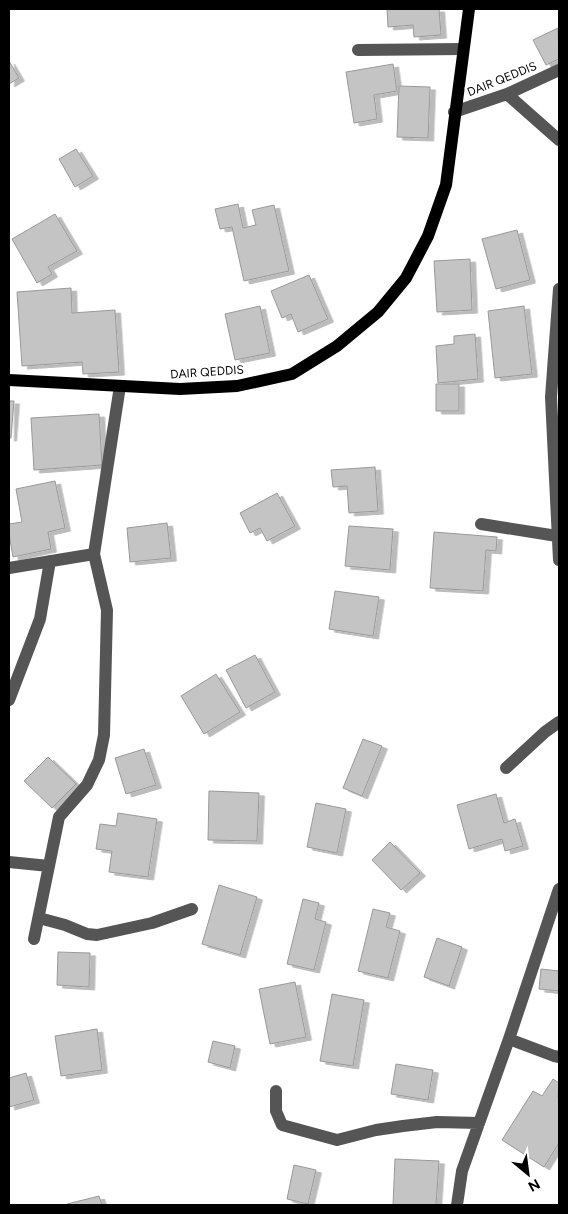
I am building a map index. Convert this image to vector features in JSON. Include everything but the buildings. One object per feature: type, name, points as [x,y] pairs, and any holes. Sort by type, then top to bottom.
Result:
[{"type":"main road","name":"DAIR QEDDIS","points":[[9,380],[180,389],[237,386],[292,374],[337,346],[378,312],[406,278],[428,236],[446,185],[454,112],[469,9]]},
{"type":"street","points":[[358,50],[463,48]]},
{"type":"street","name":"DAIR QEDDIS","points":[[454,112],[508,94],[559,70]]},
{"type":"street","points":[[508,94],[559,140]]},
{"type":"street","points":[[559,289],[551,397],[559,560]]},
{"type":"street","points":[[34,939],[59,817],[87,785],[99,760],[104,735],[107,610],[94,554],[120,386]]},
{"type":"street","points":[[481,524],[557,536]]},
{"type":"street","points":[[9,568],[94,554]]},
{"type":"street","points":[[9,700],[40,619],[50,561]]},
{"type":"street","points":[[506,768],[545,732],[559,722]]},
{"type":"street","points":[[9,862],[49,866]]},
{"type":"street","points":[[457,1205],[462,1171],[509,1039],[559,889]]},
{"type":"street","points":[[39,918],[65,925],[87,934],[97,935],[152,923],[192,909]]},
{"type":"street","points":[[509,1039],[559,1057]]},
{"type":"street","points":[[276,1091],[276,1111],[282,1125],[337,1140],[376,1130],[403,1126],[437,1122],[479,1123]]}]
